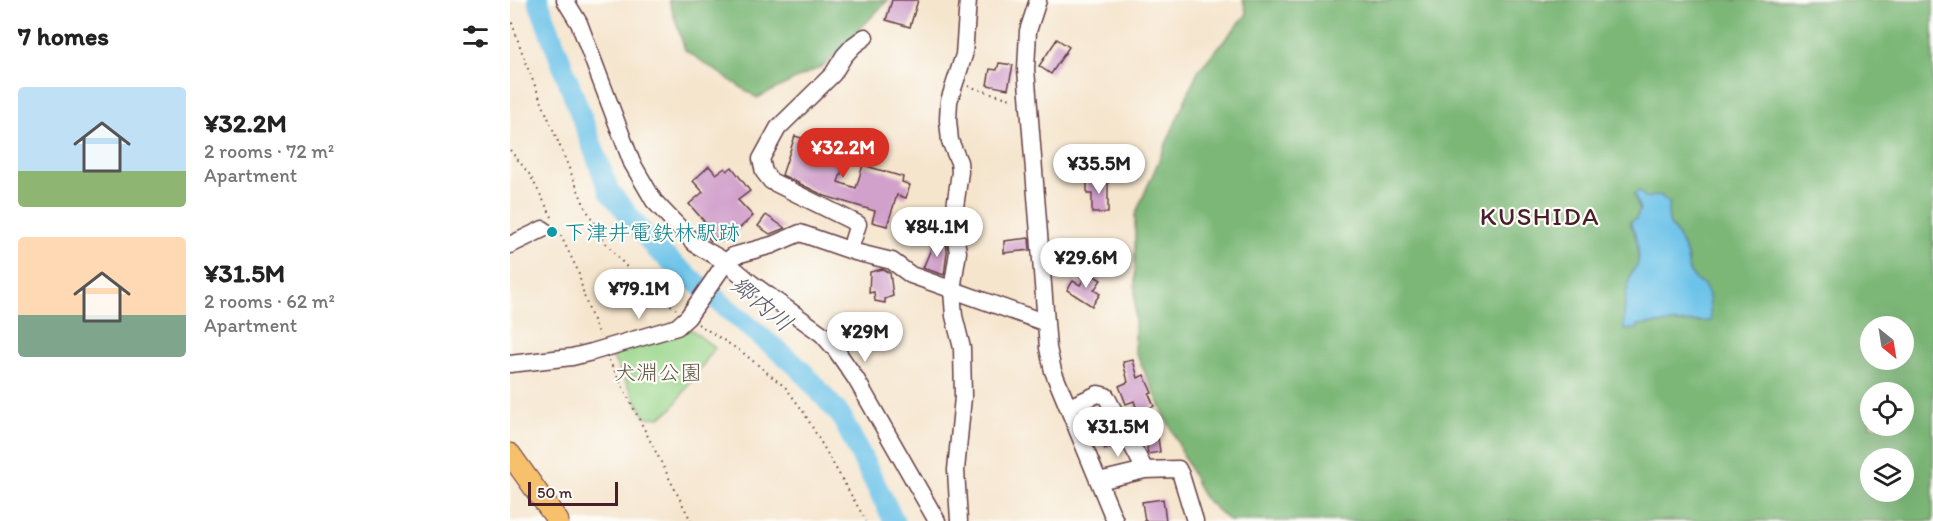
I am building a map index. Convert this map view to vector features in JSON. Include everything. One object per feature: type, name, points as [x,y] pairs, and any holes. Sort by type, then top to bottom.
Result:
[{"type":"main road","points":[[510,454],[558,521]]},
{"type":"street","points":[[565,0],[579,23],[632,163],[654,201],[695,244],[822,334],[856,379],[937,521]]},
{"type":"street","points":[[959,521],[956,470],[963,397],[962,348],[954,316],[952,290],[958,252],[954,214],[960,172],[950,141],[948,120],[949,101],[964,55],[968,0]]},
{"type":"street","points":[[1038,0],[1028,31],[1026,51],[1048,348],[1053,371],[1115,521]]},
{"type":"street","points":[[853,240],[858,224],[771,181],[764,172],[761,159],[778,128],[833,74],[844,56],[865,37]]},
{"type":"street","points":[[510,364],[592,352],[677,327],[688,317],[733,256],[772,245],[813,227],[883,249],[892,261],[911,274],[1046,323]]},
{"type":"street","points":[[510,245],[543,229]]},
{"type":"street","points":[[800,232],[855,252],[892,261]]},
{"type":"street","points":[[1069,407],[1098,394],[1106,396],[1145,470]]},
{"type":"street","points":[[1099,481],[1145,470],[1178,469],[1195,521]]},
{"type":"path","points":[[510,17],[526,64],[585,207],[607,245],[642,284],[742,352],[786,388],[803,411],[866,521]]},
{"type":"path","points":[[956,80],[968,87],[1029,104]]},
{"type":"green space","points":[[669,0],[888,0],[825,65],[757,98],[685,50]]},
{"type":"green space","points":[[1243,0],[1933,0],[1933,521],[1229,521],[1203,497],[1135,351],[1135,215],[1198,71],[1247,14]],"holes":[[[1634,194],[1654,198],[1668,211],[1669,223],[1687,256],[1689,272],[1699,283],[1711,321],[1638,325],[1628,289],[1631,273],[1638,265],[1638,245],[1630,222],[1636,219],[1640,210]]]},
{"type":"green space","name":"犬淵公園","points":[[689,328],[715,348],[671,410],[660,417],[646,418],[609,351]]},
{"type":"water","points":[[1639,191],[1646,198],[1660,195],[1670,204],[1669,223],[1687,256],[1689,272],[1699,283],[1703,284],[1709,295],[1711,321],[1638,325],[1638,329],[1624,330],[1624,309],[1628,287],[1638,263],[1637,242],[1630,222],[1636,219],[1640,210],[1634,194]]},
{"type":"building","points":[[892,0],[918,0],[910,27],[886,20]]},
{"type":"building","points":[[1057,39],[1069,47],[1051,74],[1039,66]]},
{"type":"building","points":[[999,63],[1013,65],[1008,89],[987,85],[990,69],[997,70]]},
{"type":"building","points":[[795,136],[848,153],[838,182],[856,188],[863,165],[903,177],[902,182],[910,185],[906,198],[897,195],[887,226],[872,222],[875,211],[825,196],[782,175]]},
{"type":"building","points":[[1118,156],[1127,171],[1111,180],[1102,166]]},
{"type":"building","points":[[709,166],[716,174],[725,168],[727,171],[732,167],[750,191],[738,200],[753,216],[724,242],[718,236],[711,241],[704,233],[710,228],[689,204],[703,192],[693,181]]},
{"type":"building","points":[[1087,180],[1108,180],[1108,213],[1092,213],[1092,194],[1087,194]]},
{"type":"building","points":[[766,215],[785,228],[770,234],[758,226]]},
{"type":"building","points":[[1029,238],[1030,250],[1004,253],[1004,241]]},
{"type":"building","points":[[941,240],[946,242],[947,252],[944,275],[923,268],[933,244],[938,246]]},
{"type":"building","points":[[882,269],[890,273],[893,296],[885,299],[885,303],[875,301],[874,292],[869,293],[870,272]]},
{"type":"building","points":[[1088,272],[1101,280],[1094,290],[1100,294],[1092,306],[1067,290],[1073,281],[1080,285]]},
{"type":"building","points":[[1133,360],[1138,378],[1144,375],[1152,393],[1149,394],[1154,406],[1138,413],[1134,401],[1126,404],[1119,386],[1128,382],[1123,362]]},
{"type":"building","points":[[1101,408],[1119,442],[1105,449],[1096,432],[1091,435],[1083,417]]},
{"type":"building","points":[[1157,431],[1160,452],[1148,454],[1145,433]]},
{"type":"building","points":[[1163,499],[1166,521],[1145,521],[1142,502]]},
{"type":"waterway","name":"郷内川","points":[[538,0],[609,191],[656,249],[799,368],[841,416],[894,521]]},
{"type":"place","name":"下津井電鉄林駅跡","points":[[552,232]]},
{"type":"district","name":"KUSHIDA","points":[[1540,216]]}]
